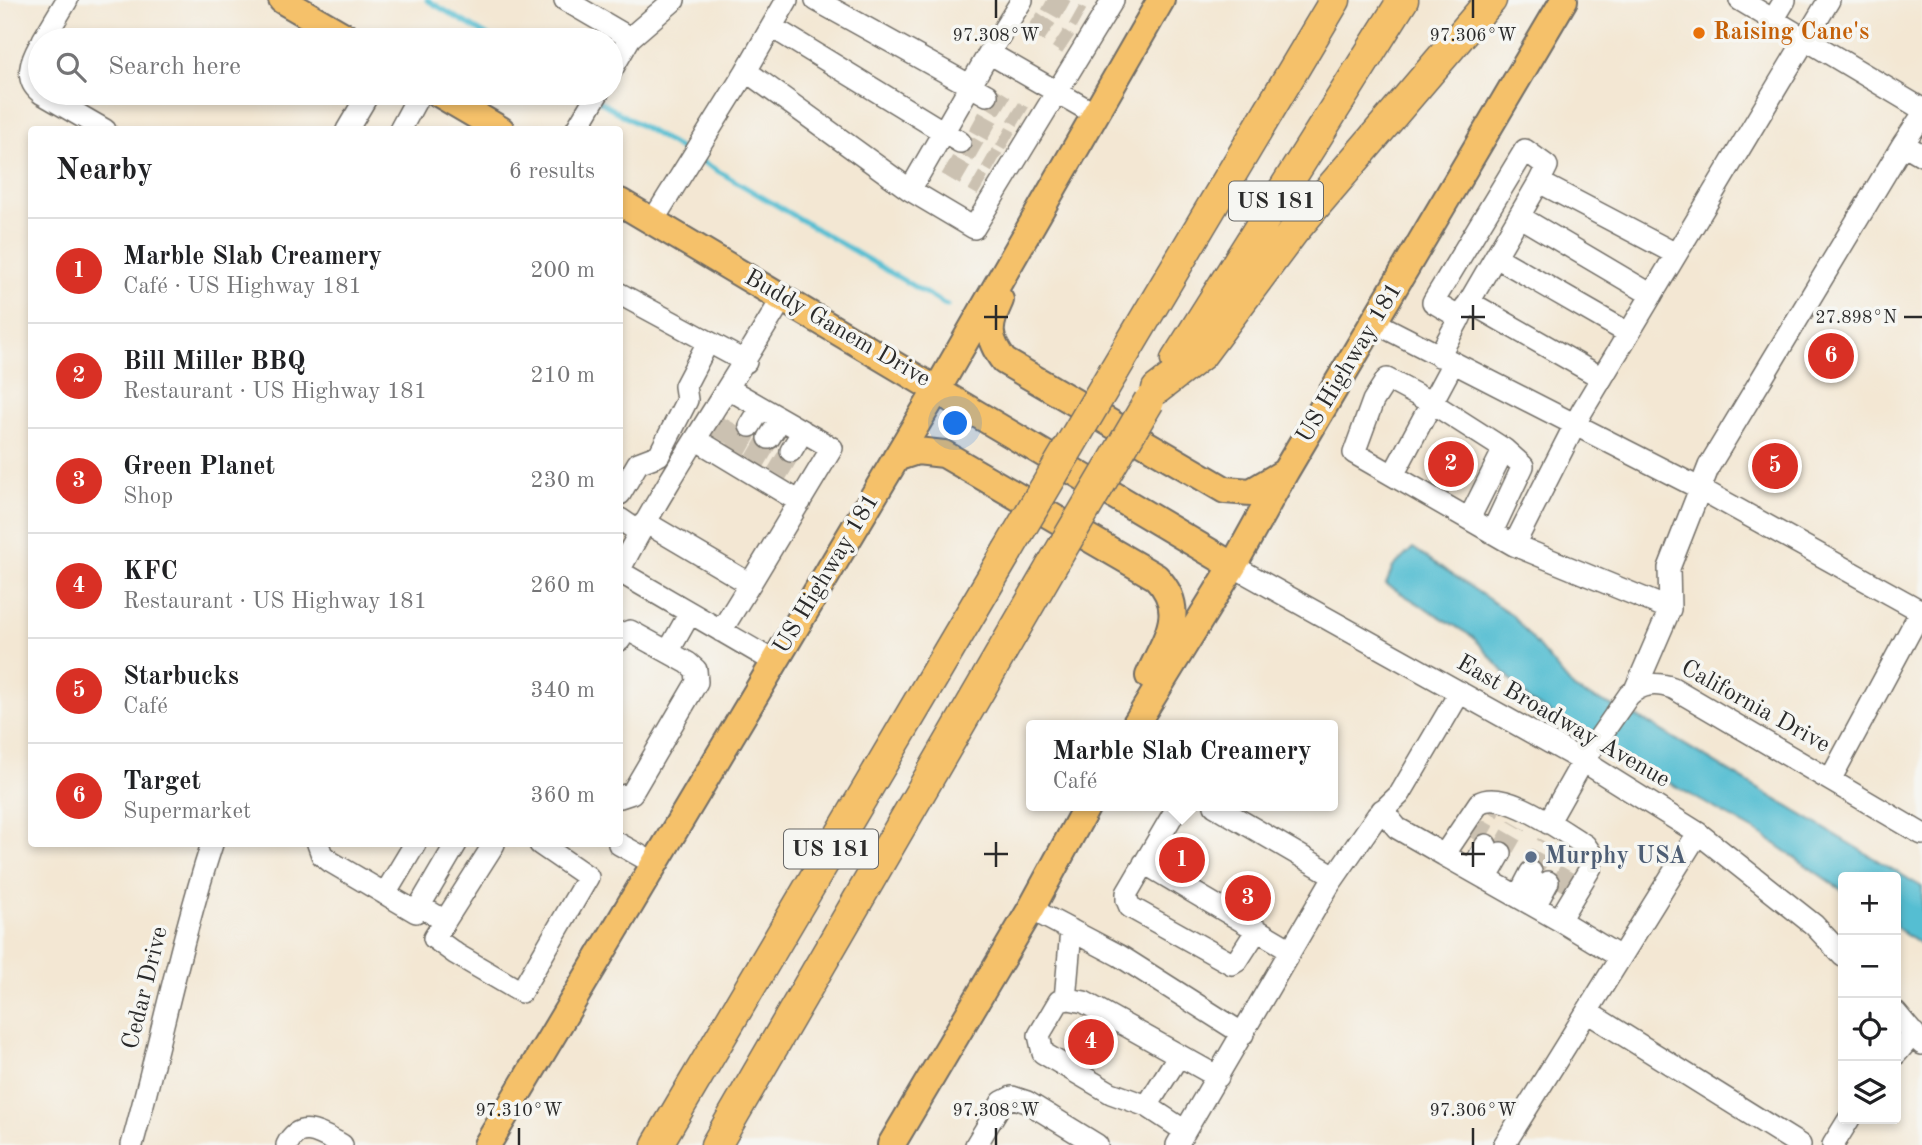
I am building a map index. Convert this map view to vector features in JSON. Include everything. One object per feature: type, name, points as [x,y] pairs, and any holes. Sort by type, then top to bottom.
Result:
[{"type":"highway","name":"US 181","points":[[657,1145],[1335,0]]},
{"type":"highway","name":"US 181","points":[[716,1145],[1153,395],[1403,0]]},
{"type":"highway","points":[[1153,395],[1201,355],[1293,232],[1491,0]]},
{"type":"main road","points":[[282,0],[330,28]]},
{"type":"main road","name":"US Highway 181","points":[[487,1145],[938,388],[1161,0]]},
{"type":"main road","name":"US Highway 181","points":[[1138,720],[1234,566],[1285,472],[1564,0]]},
{"type":"main road","points":[[458,105],[494,126]]},
{"type":"main road","name":"Buddy Ganem Drive","points":[[623,204],[938,388],[1234,566]]},
{"type":"main road","points":[[1034,221],[989,324],[996,350],[1004,361],[1225,490],[1251,492],[1285,472]]},
{"type":"main road","points":[[896,458],[917,450],[944,454],[1156,577],[1167,589],[1175,610],[1168,633],[1128,720]]},
{"type":"main road","points":[[891,1145],[1031,909],[1084,811]]},
{"type":"street","points":[[50,28],[67,0]]},
{"type":"street","points":[[565,0],[613,28]]},
{"type":"street","points":[[623,50],[630,38],[674,0]]},
{"type":"street","points":[[652,222],[787,0]]},
{"type":"street","points":[[816,0],[979,91]]},
{"type":"street","points":[[1740,0],[1922,109]]},
{"type":"street","points":[[1773,20],[1785,0]]},
{"type":"street","points":[[1514,545],[1575,425],[1628,333],[1829,0]]},
{"type":"street","points":[[746,71],[910,190],[974,228],[989,190],[1030,121],[1057,93],[1075,49],[1105,3]]},
{"type":"street","points":[[910,190],[939,160],[979,91],[989,53],[1023,11]]},
{"type":"street","points":[[772,27],[952,137]]},
{"type":"street","points":[[623,34],[630,38]]},
{"type":"street","points":[[989,53],[1095,114]]},
{"type":"street","points":[[63,105],[98,126]]},
{"type":"street","points":[[349,126],[362,105]]},
{"type":"street","points":[[402,126],[414,105]]},
{"type":"street","points":[[581,121],[591,105]]},
{"type":"street","points":[[1564,841],[1583,761],[1635,690],[1670,609],[1669,568],[1699,488],[1714,457],[1922,116]]},
{"type":"street","points":[[1903,144],[1922,155]]},
{"type":"street","points":[[1393,475],[1432,403],[1464,310],[1547,166],[1525,150],[1433,302],[1464,310],[1602,378]]},
{"type":"street","points":[[1539,182],[1675,254]]},
{"type":"street","points":[[1520,217],[1652,295]]},
{"type":"street","points":[[1496,257],[1628,333]]},
{"type":"street","points":[[623,296],[746,362]]},
{"type":"street","points":[[623,564],[642,527],[720,448],[744,407],[746,362],[783,297]]},
{"type":"street","points":[[1374,323],[1699,488],[1922,610],[1830,780]]},
{"type":"street","points":[[623,489],[638,463],[659,455],[687,400],[685,386],[708,342]]},
{"type":"street","points":[[1492,532],[1523,466],[1504,449],[1432,403],[1387,379],[1373,401],[1354,453],[1514,545],[1670,609]]},
{"type":"street","points":[[721,631],[832,448],[781,419],[744,407]]},
{"type":"street","points":[[769,438],[781,419]]},
{"type":"street","points":[[791,451],[803,431]]},
{"type":"street","points":[[720,448],[774,480],[800,502]]},
{"type":"street","points":[[1469,519],[1504,449]]},
{"type":"street","points":[[623,520],[642,527],[750,584]]},
{"type":"street","name":"East Broadway Avenue","points":[[1234,566],[1583,761],[1698,833],[1814,925],[1838,951]]},
{"type":"street","points":[[623,572],[775,662]]},
{"type":"street","points":[[668,652],[690,613]]},
{"type":"street","points":[[623,634],[631,631],[696,670],[697,682],[632,793],[623,796]]},
{"type":"street","points":[[1651,650],[1673,688]]},
{"type":"street","name":"California Drive","points":[[1635,690],[1652,684],[1673,688],[1922,834]]},
{"type":"street","points":[[1218,1077],[1084,1002],[1059,1001],[1039,1035],[1043,1053],[1111,1093],[1147,1107],[1181,1138],[1218,1077],[1335,876],[1382,810],[1399,794],[1460,692]]},
{"type":"street","points":[[1465,867],[1479,803],[1487,798],[1592,855],[1591,867],[1539,909]]},
{"type":"street","points":[[1382,810],[1397,828],[1620,957]]},
{"type":"street","points":[[1175,811],[1127,893],[1130,907],[1232,964],[1237,961],[1257,930]]},
{"type":"street","points":[[1224,811],[1335,876]]},
{"type":"street","points":[[1504,1145],[1698,833]]},
{"type":"street","points":[[623,846],[655,864]]},
{"type":"street","points":[[1465,867],[1487,846],[1465,867]]},
{"type":"street","name":"Cedar Drive","points":[[132,1145],[158,1052],[197,888],[211,847]]},
{"type":"street","points":[[319,847],[322,855],[331,862],[416,912],[454,847]]},
{"type":"street","points":[[385,894],[413,847]]},
{"type":"street","points":[[492,847],[434,938],[522,992],[587,877],[551,847]]},
{"type":"street","points":[[1144,863],[1291,950]]},
{"type":"street","points":[[1539,909],[1546,881],[1539,909]]},
{"type":"street","points":[[420,906],[445,921]]},
{"type":"street","points":[[1031,909],[1120,956],[1243,1034]]},
{"type":"street","points":[[1065,1000],[1071,930]]},
{"type":"street","points":[[1587,1013],[1800,1145]]},
{"type":"street","points":[[1901,1019],[1918,1038],[1901,1050]]},
{"type":"street","points":[[1147,1107],[1179,1055]]},
{"type":"street","points":[[976,1145],[1002,1102],[1012,1097],[1027,1102],[1097,1145]]},
{"type":"street","points":[[1833,1145],[1846,1124]]},
{"type":"street","points":[[287,1145],[297,1131],[306,1129],[314,1130],[342,1145]]},
{"type":"water","points":[[1413,548],[1512,615],[1575,690],[1645,721],[1897,872],[1838,872],[1838,888],[1764,836],[1623,757],[1529,700],[1473,637],[1386,584],[1393,567]]},
{"type":"water","points":[[1901,874],[1922,887],[1922,945],[1901,930]]},
{"type":"waterway","points":[[427,0],[475,28]]},
{"type":"waterway","points":[[606,105],[687,153]]},
{"type":"waterway","points":[[696,158],[947,306]]},
{"type":"tunnel","points":[[1047,0],[1081,19]]},
{"type":"tunnel","points":[[1032,21],[1068,45]]},
{"type":"tunnel","points":[[987,95],[1023,117]]},
{"type":"tunnel","points":[[974,121],[1010,141]]},
{"type":"tunnel","points":[[960,142],[997,163]]},
{"type":"tunnel","points":[[947,165],[983,186]]},
{"type":"tunnel","points":[[721,440],[734,416]]},
{"type":"tunnel","points":[[736,451],[750,426]]},
{"type":"tunnel","points":[[755,462],[769,438]]},
{"type":"tunnel","points":[[777,474],[791,451]]},
{"type":"tunnel","points":[[1474,839],[1491,809]]},
{"type":"tunnel","points":[[1501,853],[1517,825]]},
{"type":"tunnel","points":[[1531,872],[1547,843]]},
{"type":"tunnel","points":[[1559,889],[1576,859]]},
{"type":"place","name":"Raising Cane's","points":[[1699,33]]},
{"type":"place","name":"Target","points":[[1831,356]]},
{"type":"place","name":"Bill Miller BBQ","points":[[1451,464]]},
{"type":"place","name":"Starbucks","points":[[1775,466]]},
{"type":"place","name":"Murphy USA","points":[[1531,857]]},
{"type":"place","name":"Marble Slab Creamery","points":[[1182,860]]},
{"type":"place","name":"Green Planet","points":[[1248,898]]},
{"type":"place","name":"KFC","points":[[1091,1042]]}]
